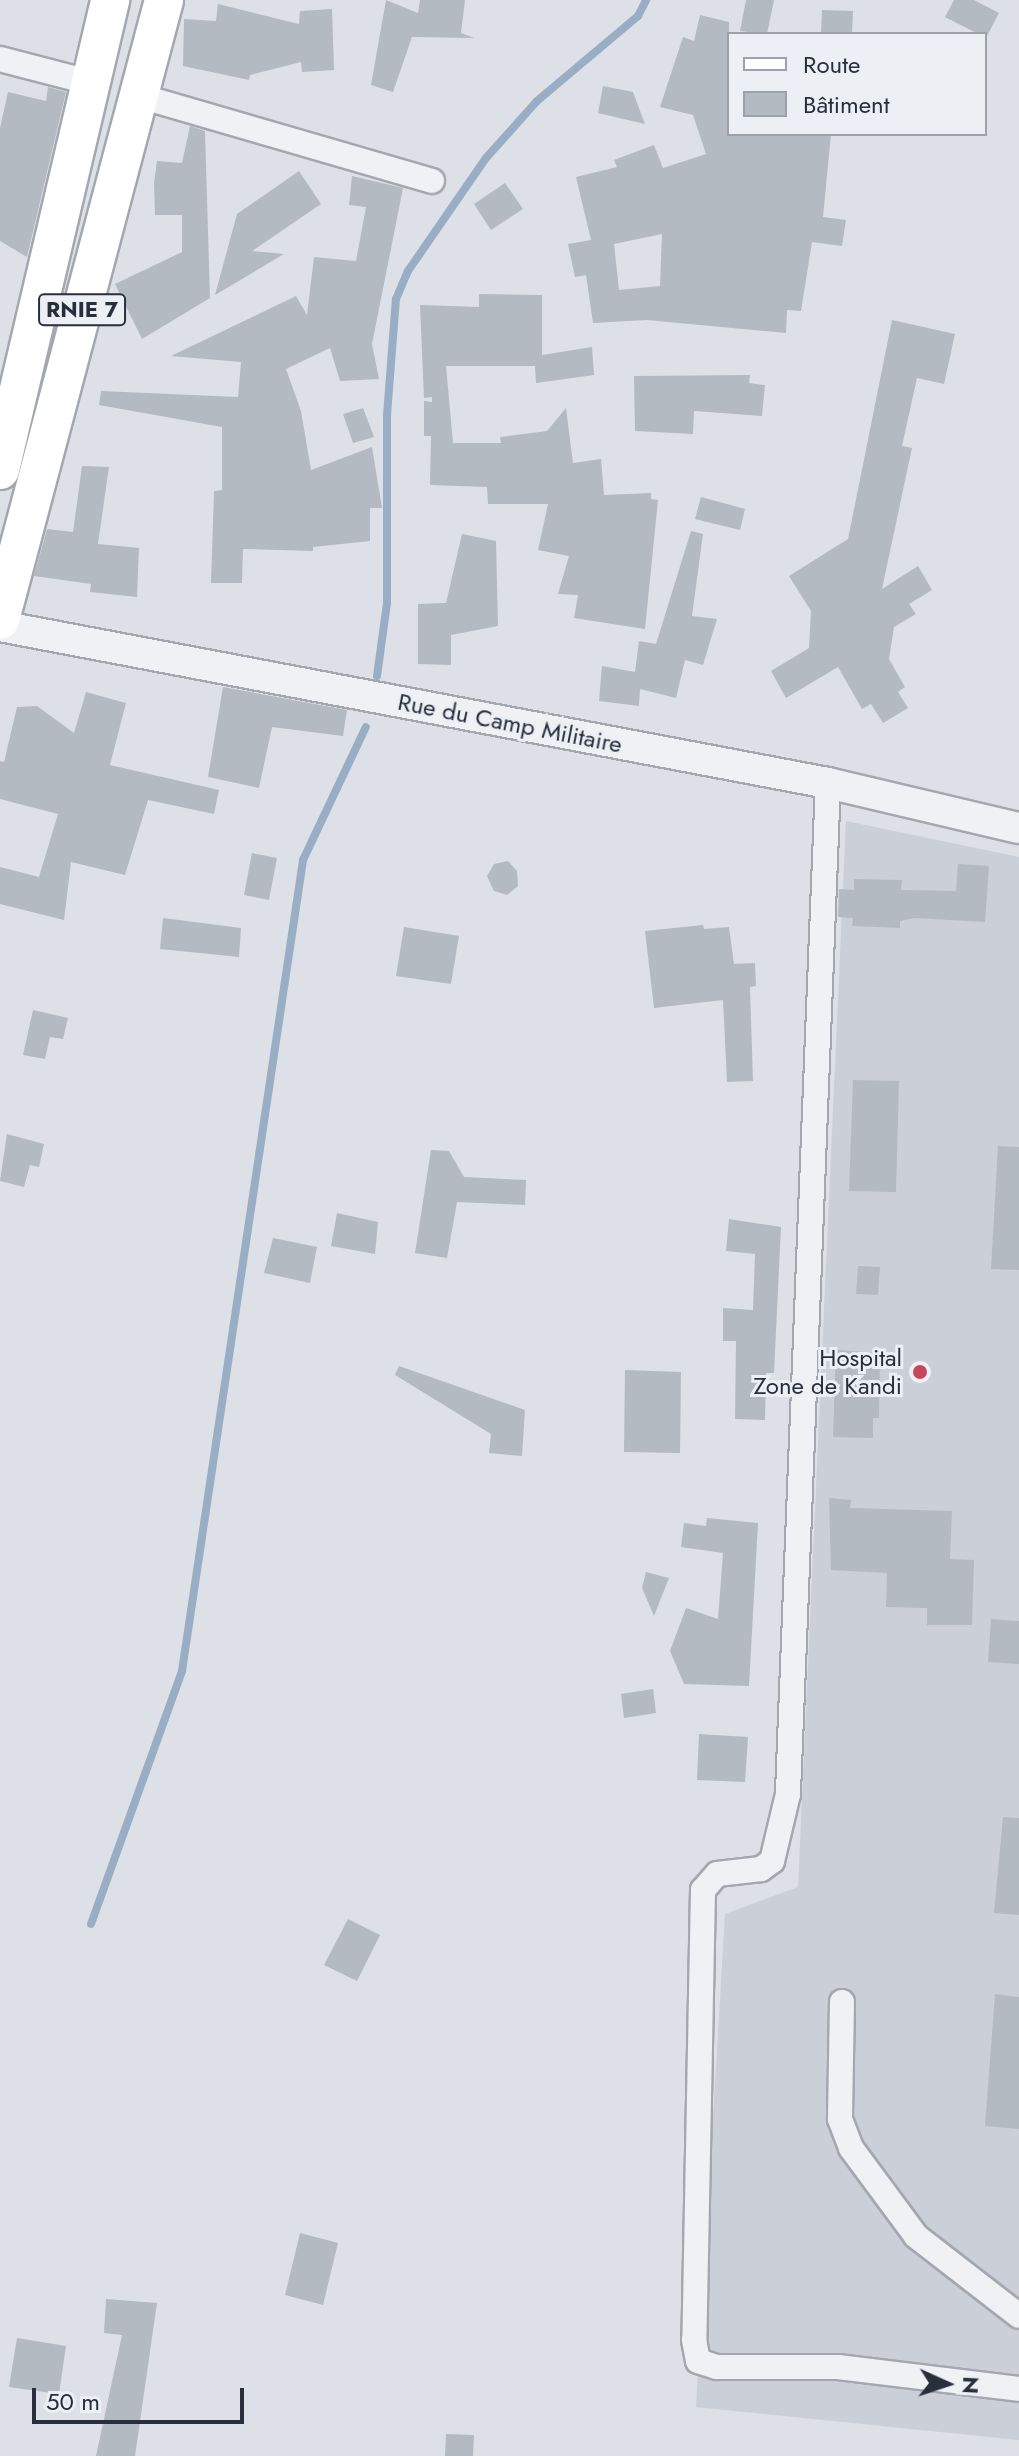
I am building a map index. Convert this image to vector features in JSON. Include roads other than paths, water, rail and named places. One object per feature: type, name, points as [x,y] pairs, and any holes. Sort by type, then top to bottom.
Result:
[{"type":"main road","name":"RNIE 7","points":[[0,470],[110,0]]},
{"type":"main road","name":"RNIE 7","points":[[0,620],[164,0]]},
{"type":"street","points":[[0,59],[89,82]]},
{"type":"street","points":[[140,96],[432,181]]},
{"type":"street","name":"Rue du Camp Militaire","points":[[0,626],[828,783],[1019,828]]},
{"type":"street","points":[[828,783],[788,1794],[772,1861],[761,1869],[717,1874],[703,1890],[694,2340],[698,2361],[717,2367],[838,2367],[1019,2389]]},
{"type":"street","points":[[842,2002],[840,2119],[851,2148],[916,2236],[1019,2316]]},
{"type":"waterway","points":[[377,676],[387,603],[387,415],[396,299],[408,271],[486,158],[537,101],[638,16],[646,0]]},
{"type":"waterway","points":[[91,1924],[182,1671],[303,860],[366,727]]},
{"type":"place","name":"Hospital Zone de Kandi","points":[[920,1372]]}]
